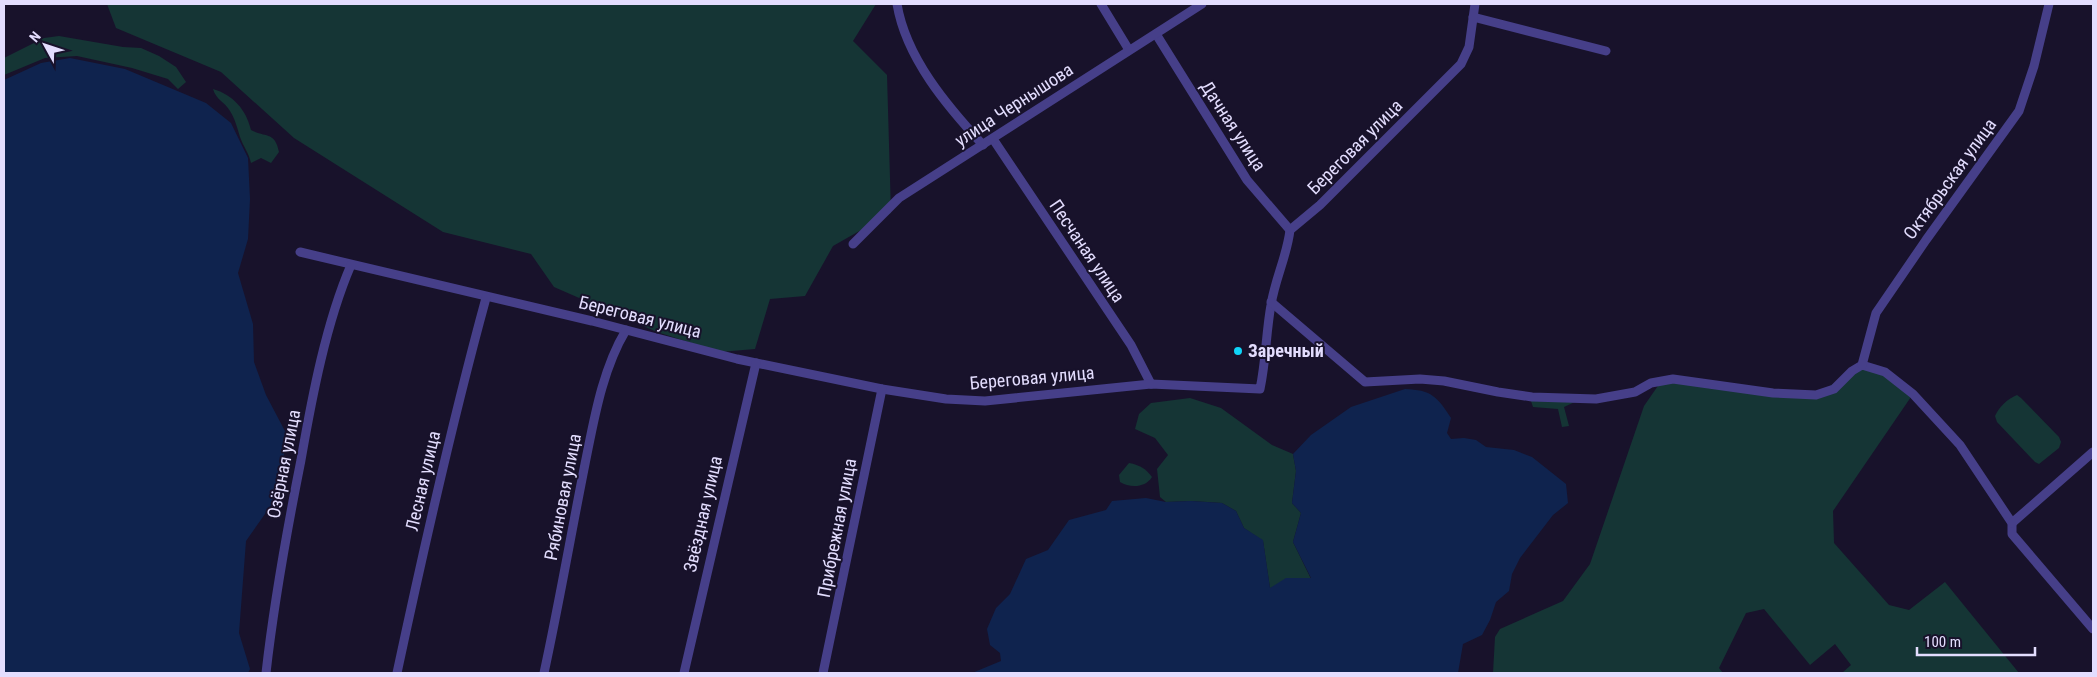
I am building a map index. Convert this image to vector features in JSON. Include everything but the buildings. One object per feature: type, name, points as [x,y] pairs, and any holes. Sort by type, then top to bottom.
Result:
[{"type":"street","points":[[898,4],[906,35],[918,58],[950,109],[983,145]]},
{"type":"street","points":[[1101,4],[1129,50]]},
{"type":"street","name":"улица Чернышова","points":[[853,244],[898,198],[1202,4]]},
{"type":"street","name":"Береговая улица","points":[[300,252],[626,330],[756,364],[882,389],[946,399],[985,401],[1151,384],[1260,389],[1264,372],[1271,302],[1289,242],[1290,230],[1320,205],[1462,64],[1469,47],[1475,4]]},
{"type":"street","name":"Октябрьская улица","points":[[1862,366],[1876,313],[2019,111],[2034,66],[2049,4]]},
{"type":"street","points":[[1474,17],[1606,51]]},
{"type":"street","name":"Дачная улица","points":[[1156,34],[1247,180],[1290,230]]},
{"type":"street","name":"Песчаная улица","points":[[993,139],[1131,345],[1151,384]]},
{"type":"street","name":"Озёрная улица","points":[[266,673],[290,515],[310,409],[340,291],[351,265]]},
{"type":"street","name":"Лесная улица","points":[[397,673],[441,472],[486,298]]},
{"type":"street","points":[[1271,302],[1364,382],[1420,379],[1444,381],[1532,397],[1596,399],[1635,392],[1652,383],[1673,379],[1773,393],[1816,395],[1834,389],[1852,371],[1862,366],[1885,372],[1913,394],[1960,445],[2012,523],[2012,534],[2093,629]]},
{"type":"street","name":"Рябиновая улица","points":[[544,673],[560,601],[574,519],[598,404],[618,344],[626,330]]},
{"type":"street","name":"Звёздная улица","points":[[684,673],[756,364]]},
{"type":"street","name":"Прибрежная улица","points":[[823,673],[882,389]]},
{"type":"street","points":[[2012,523],[2093,452]]},
{"type":"green space","points":[[107,4],[876,4],[853,41],[887,75],[891,213],[833,246],[805,296],[770,299],[755,349],[720,352],[657,332],[554,287],[531,254],[443,232],[294,138],[221,72],[116,28]]},
{"type":"green space","points":[[59,36],[123,47],[141,48],[159,56],[176,67],[186,82],[178,89],[168,79],[132,68],[77,56],[45,58],[4,75],[4,58],[44,38]]},
{"type":"green space","points":[[213,89],[227,95],[238,104],[249,122],[251,130],[269,136],[275,141],[279,152],[271,163],[261,158],[251,163],[232,114],[216,96]]},
{"type":"green space","points":[[1862,365],[1885,372],[1913,394],[1833,511],[1834,543],[1889,605],[1909,610],[1945,582],[2019,673],[1842,673],[1851,665],[1835,644],[1810,665],[1764,609],[1746,613],[1719,668],[1723,673],[1493,673],[1495,637],[1500,629],[1563,601],[1590,564],[1644,406],[1662,380],[1816,395]]},
{"type":"green space","points":[[2017,395],[2059,437],[2061,442],[2059,448],[2039,464],[1997,422],[1995,416],[2004,404]]},
{"type":"green space","points":[[1190,398],[1221,408],[1272,445],[1293,454],[1296,471],[1292,503],[1301,513],[1293,542],[1311,579],[1270,588],[1263,541],[1244,528],[1236,511],[1222,503],[1166,502],[1160,497],[1157,469],[1168,455],[1155,438],[1135,429],[1139,414],[1151,403]]},
{"type":"green space","points":[[1531,401],[1577,401],[1564,407],[1569,426],[1562,427],[1558,409],[1533,407]]},
{"type":"green space","points":[[1129,463],[1142,468],[1152,477],[1149,481],[1137,486],[1120,482],[1119,475]]},
{"type":"water","points":[[70,58],[125,69],[206,103],[231,123],[248,158],[250,199],[248,239],[238,273],[253,324],[254,362],[266,395],[287,435],[282,467],[272,504],[246,541],[239,633],[250,669],[248,673],[4,673],[4,80],[41,63]]},
{"type":"water","points":[[1405,389],[1427,393],[1442,404],[1451,418],[1447,433],[1451,439],[1464,438],[1476,440],[1486,447],[1514,450],[1532,457],[1566,484],[1568,503],[1553,515],[1520,558],[1512,574],[1509,591],[1496,602],[1490,620],[1482,635],[1463,644],[1458,673],[972,673],[1001,661],[1000,653],[990,645],[987,629],[996,608],[1010,594],[1026,559],[1048,550],[1069,520],[1106,510],[1112,501],[1146,498],[1166,502],[1222,503],[1236,511],[1244,528],[1263,540],[1270,588],[1286,578],[1311,578],[1293,542],[1301,513],[1292,503],[1296,471],[1293,454],[1311,435],[1351,407]]},
{"type":"place","name":"Заречный","points":[[1238,351]]}]
